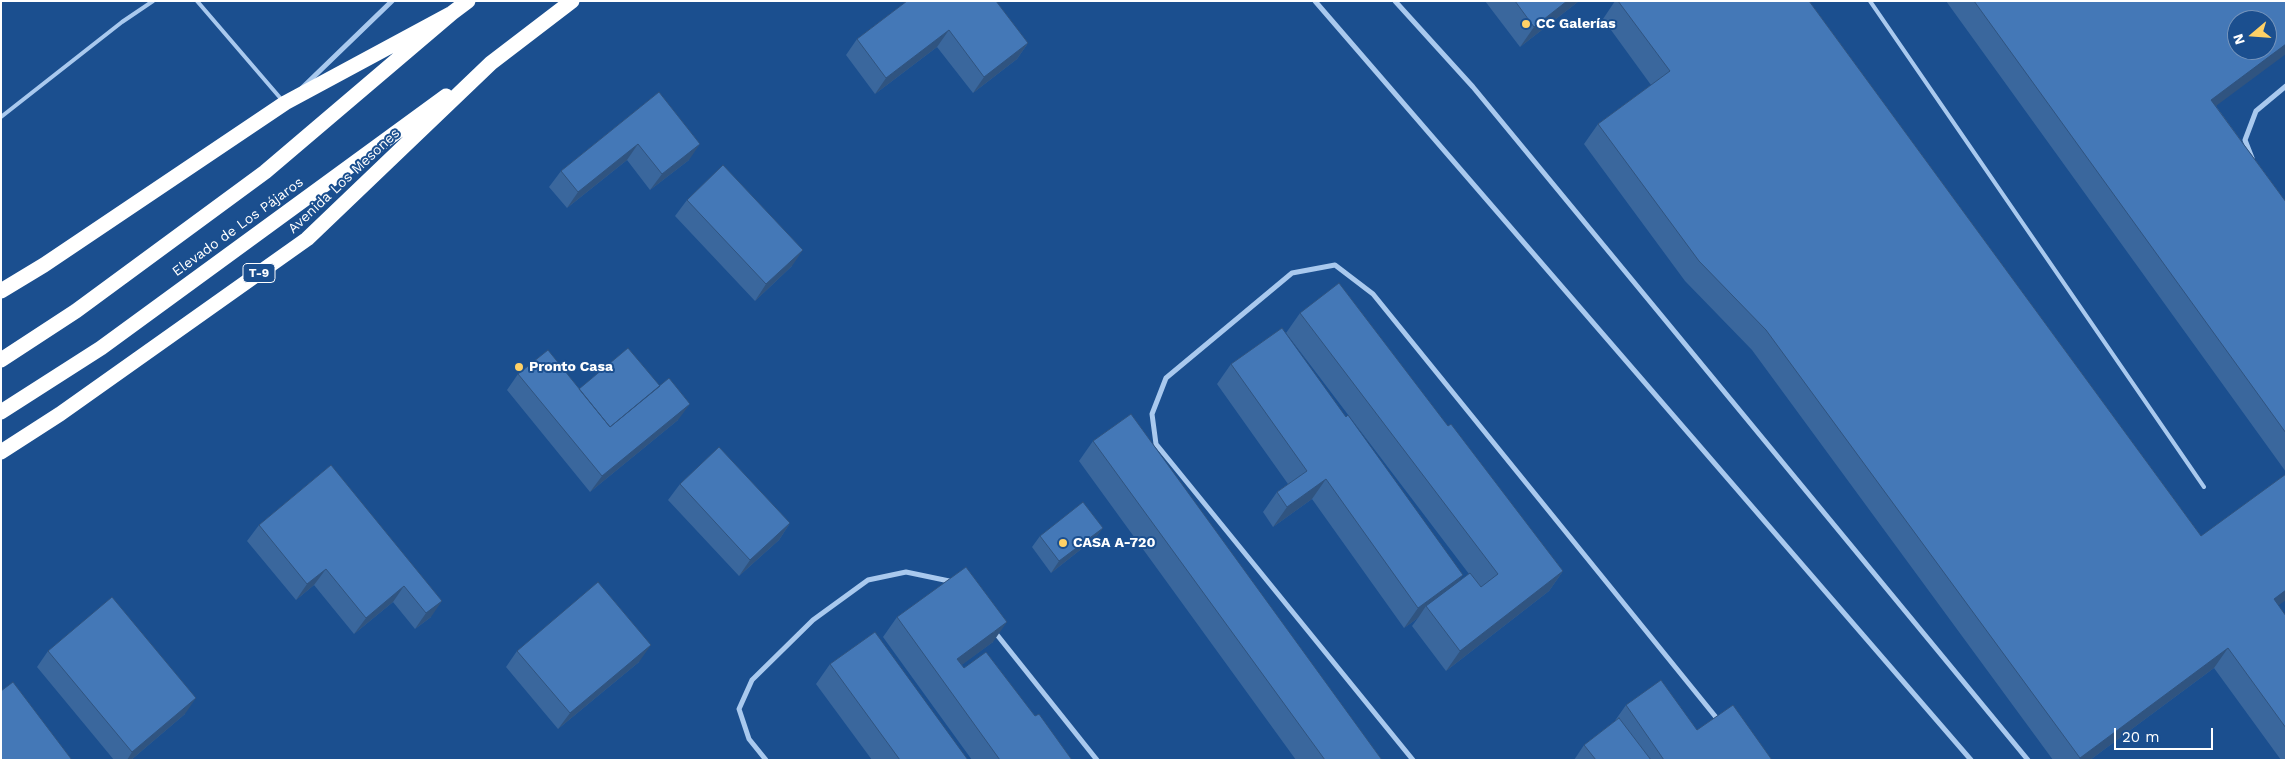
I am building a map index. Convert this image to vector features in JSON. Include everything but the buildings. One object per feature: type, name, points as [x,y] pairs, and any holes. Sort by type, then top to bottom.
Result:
[{"type":"highway","points":[[1,291],[44,265],[285,104],[452,13],[468,1]]},
{"type":"highway","name":"Avenida Los Mesones","points":[[1,452],[60,414],[307,239],[491,63],[572,1]]},
{"type":"highway","name":"Elevado de Los Pájaros","points":[[1,360],[76,311],[266,172],[452,13]]},
{"type":"highway","name":"Elevado de Los Pájaros","points":[[1,412],[101,348],[491,63]]},
{"type":"street","points":[[285,104],[392,1]]},
{"type":"street","points":[[1315,1],[1972,760]]},
{"type":"street","points":[[1395,1],[1485,102],[2028,760]]},
{"type":"street","points":[[2253,162],[2245,140],[2256,111],[2286,86]]},
{"type":"street","points":[[1413,760],[1156,444],[1152,414],[1166,378],[1292,273],[1335,265],[1373,294],[1726,729]]},
{"type":"street","points":[[766,760],[749,739],[739,709],[752,680],[813,620],[868,580],[906,572],[953,581],[960,589]]},
{"type":"street","points":[[991,628],[1097,760]]},
{"type":"lane","points":[[1,117],[122,22],[153,1]]},
{"type":"lane","points":[[197,1],[285,104]]},
{"type":"lane","points":[[1870,1],[2204,487]]},
{"type":"place","name":"CC Galerías","points":[[1526,24]]},
{"type":"place","name":"Pronto Casa","points":[[519,367]]},
{"type":"place","name":"CASA A-720","points":[[1063,543]]}]
